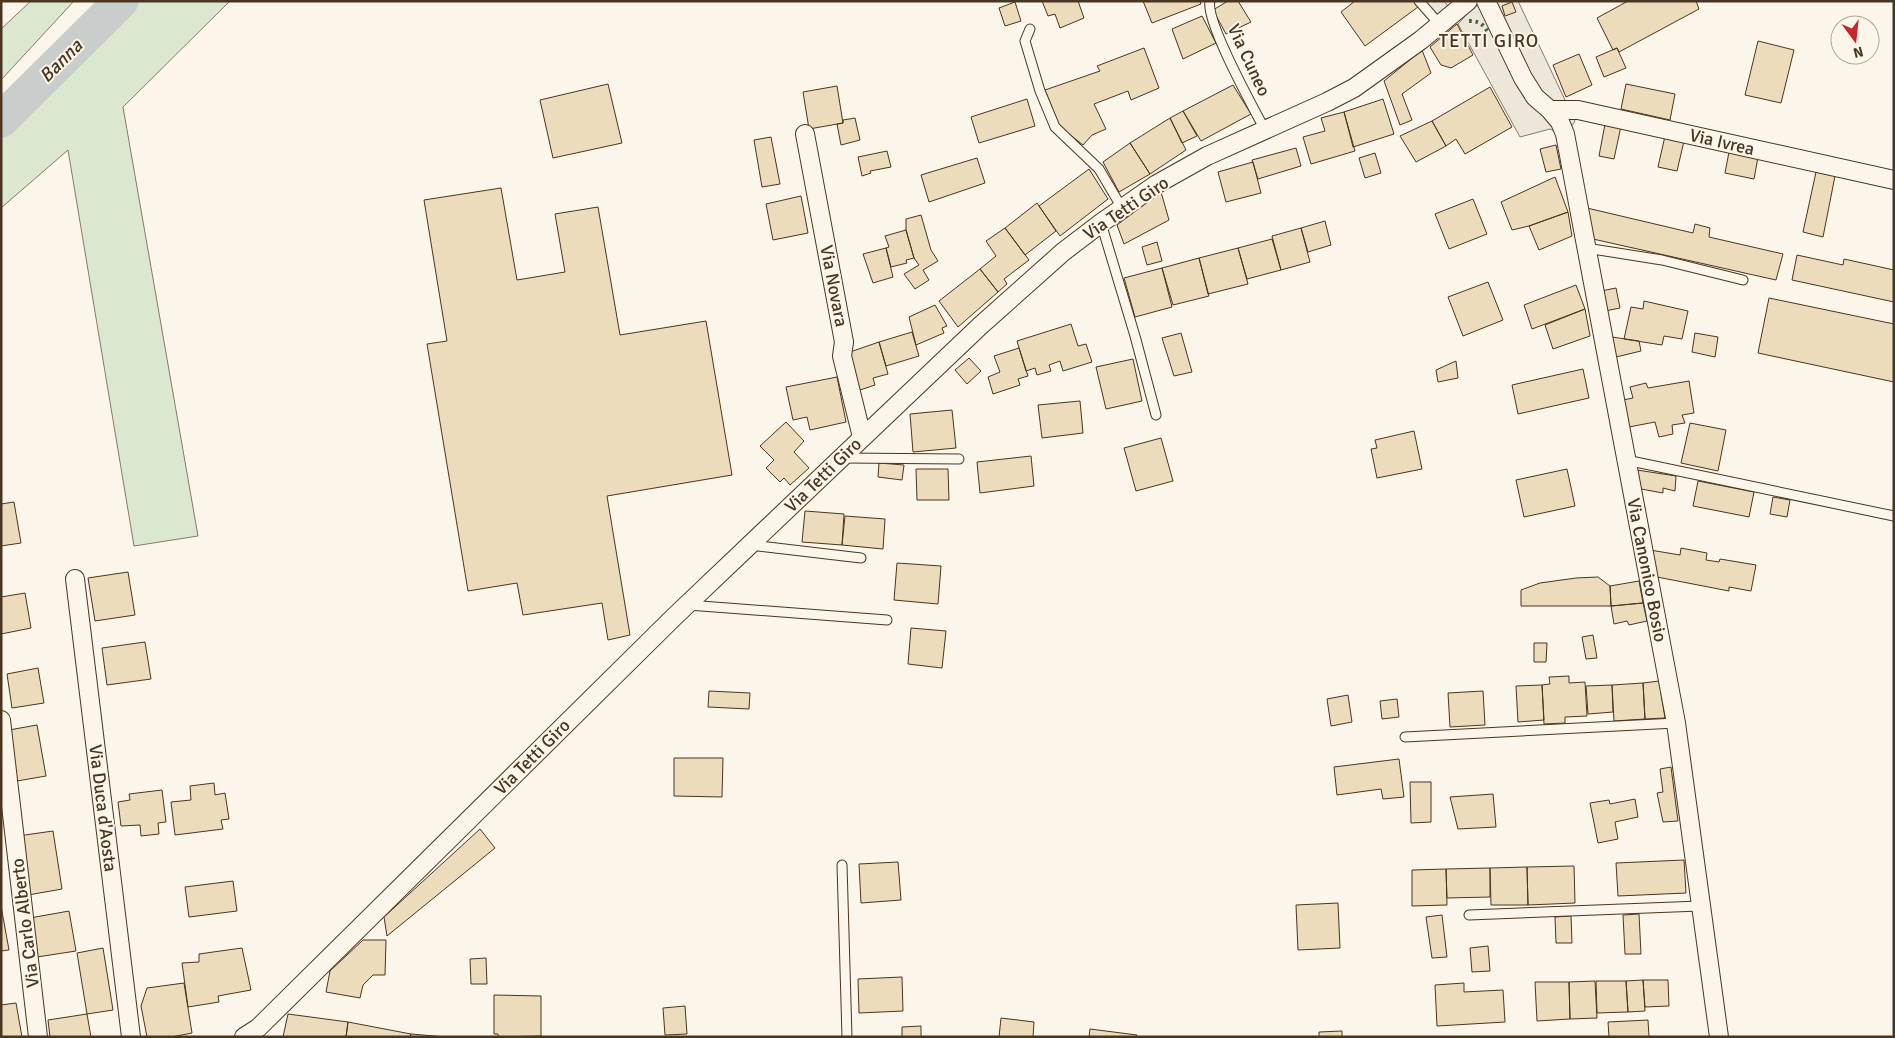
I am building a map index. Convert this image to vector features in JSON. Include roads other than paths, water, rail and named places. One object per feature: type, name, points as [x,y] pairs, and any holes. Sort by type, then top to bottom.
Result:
[{"type":"street","name":"Via Tetti Giro","points":[[244,1037],[258,1028],[749,545],[980,326],[1063,252],[1157,184],[1207,156],[1354,88],[1421,40],[1468,1]]},
{"type":"street","name":"Via Canonico Bosio","points":[[1486,1],[1523,78],[1535,97],[1560,122],[1565,134],[1676,724],[1719,1037]]},
{"type":"street","name":"Via Ivrea","points":[[1550,110],[1578,110],[1894,180]]},
{"type":"street","name":"Via Novara","points":[[805,134],[844,342],[842,356],[862,437]]},
{"type":"street","name":"Via Duca d'Aosta","points":[[74,579],[131,1037]]},
{"type":"street","name":"Via Carlo Alberto","points":[[1,720],[38,1037]]},
{"type":"lane","name":"Via Cuneo","points":[[1210,1],[1211,15],[1215,27],[1265,130]]},
{"type":"lane","points":[[1420,1],[1434,18],[1437,26]]},
{"type":"lane","points":[[1030,29],[1025,41],[1051,119],[1063,137],[1099,169],[1122,208]]},
{"type":"lane","points":[[1101,223],[1135,336],[1156,415]]},
{"type":"lane","points":[[1586,248],[1662,260],[1743,280]]},
{"type":"lane","points":[[841,458],[959,459]]},
{"type":"lane","points":[[1626,460],[1894,516]]},
{"type":"lane","points":[[749,545],[861,558]]},
{"type":"lane","points":[[687,605],[887,620]]},
{"type":"lane","points":[[1405,736],[1676,724]]},
{"type":"lane","points":[[842,865],[847,1037]]},
{"type":"lane","points":[[1469,915],[1700,906]]},
{"type":"waterway","name":"Banna","points":[[1,120],[121,1]]},
{"type":"district","name":"TETTI GIRO","points":[[1489,41]]}]
